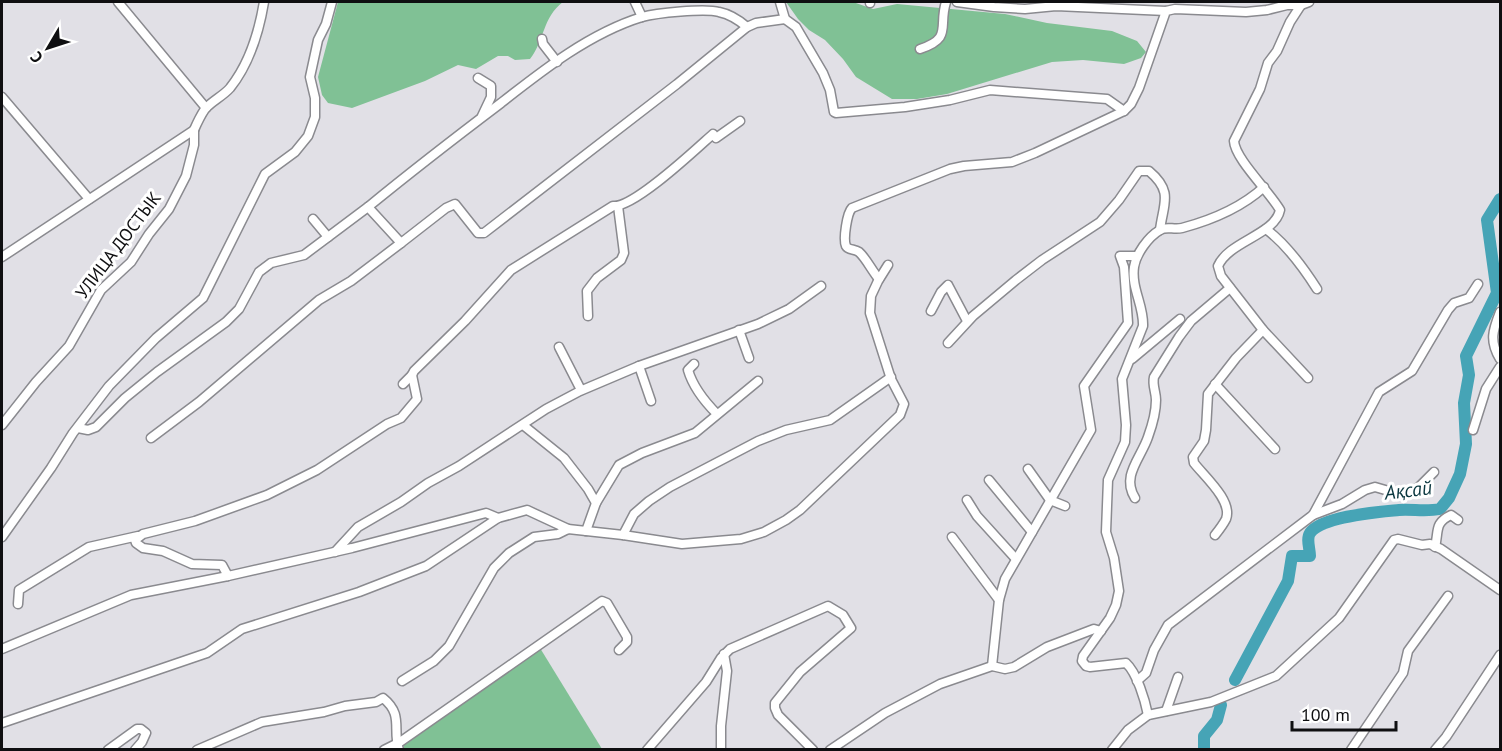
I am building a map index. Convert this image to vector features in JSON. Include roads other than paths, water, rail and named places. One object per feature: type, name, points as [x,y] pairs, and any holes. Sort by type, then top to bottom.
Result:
[{"type":"street","points":[[118,2],[206,108]]},
{"type":"street","points":[[2,257],[194,130],[206,108],[222,97],[237,77],[254,45],[260,28],[264,2]]},
{"type":"street","points":[[2,537],[90,408],[156,338],[203,298],[265,174],[295,152],[308,136],[315,117],[315,98],[310,77],[318,40],[332,2]]},
{"type":"street","points":[[635,2],[642,17]]},
{"type":"street","points":[[780,2],[785,19],[796,27],[823,73],[836,113],[905,107],[951,100],[990,90],[1107,99],[1124,111]]},
{"type":"street","points":[[920,49],[935,44],[940,39],[946,2]]},
{"type":"street","points":[[957,2],[1024,9],[1056,6],[1246,12],[1305,3]]},
{"type":"street","points":[[1305,3],[1290,22],[1277,51],[1268,63],[1260,89],[1234,141],[1235,150],[1280,210],[1274,222],[1266,229],[1232,250],[1218,263],[1221,276],[1230,288],[1263,330],[1308,378]]},
{"type":"street","points":[[78,428],[88,430],[96,427],[125,398],[157,372],[232,317],[239,309],[259,272],[271,263],[304,255],[480,118],[557,62],[608,32],[642,17],[701,11],[719,12],[747,27]]},
{"type":"street","points":[[879,279],[858,251],[848,249],[846,246],[848,212],[852,208],[950,169],[1012,162],[1124,111],[1131,104],[1139,88],[1162,11]]},
{"type":"street","points":[[151,438],[199,402],[319,300],[351,281],[442,211],[455,204],[478,233],[484,233],[747,27],[756,23],[785,19]]},
{"type":"street","points":[[542,39],[543,44],[557,62]]},
{"type":"street","points":[[478,78],[491,86],[492,91],[487,107],[480,118]]},
{"type":"street","points":[[2,97],[89,199]]},
{"type":"street","points":[[403,384],[511,270],[613,206],[618,206],[666,176],[713,134],[716,138],[740,121]]},
{"type":"street","name":"УЛИЦА ДОСТЫК","points":[[2,425],[36,382],[69,346],[101,290],[131,262],[169,209],[186,176],[195,145],[194,130]]},
{"type":"street","points":[[948,343],[967,321],[1030,269],[1100,222],[1119,200],[1138,171],[1149,171],[1162,187],[1166,208],[1160,222],[1160,230]]},
{"type":"street","points":[[1148,715],[1137,681],[1126,663],[1090,667],[1086,666],[1083,661],[1083,656],[1116,605],[1119,591],[1105,518],[1108,480],[1125,442],[1126,425],[1122,379],[1140,336],[1143,318],[1134,282],[1134,264],[1137,256],[1152,236],[1160,230],[1176,229],[1228,212],[1246,202],[1264,187]]},
{"type":"street","points":[[588,316],[587,291],[597,278],[621,260],[624,253],[618,206]]},
{"type":"street","points":[[368,207],[401,243]]},
{"type":"street","points":[[313,219],[328,237]]},
{"type":"street","points":[[1266,229],[1288,250],[1317,289]]},
{"type":"street","points":[[992,666],[999,600],[1005,579],[1091,430],[1084,386],[1128,323],[1124,267],[1120,256],[1137,256]]},
{"type":"street","points":[[2,723],[207,654],[242,629],[359,592],[426,566],[498,518],[527,510],[568,529],[682,544],[741,539],[764,532],[800,510],[900,415],[904,404],[891,377],[870,313],[871,296],[888,265]]},
{"type":"street","points":[[1313,515],[1379,392],[1412,371],[1454,303],[1468,298],[1478,284]]},
{"type":"street","points":[[931,311],[941,292],[948,285],[967,321]]},
{"type":"street","points":[[335,552],[358,527],[523,426],[546,409],[581,390],[639,366],[682,353],[773,317],[821,286]]},
{"type":"street","points":[[1134,498],[1129,480],[1152,423],[1156,400],[1152,382],[1154,377],[1191,321],[1230,288]]},
{"type":"street","points":[[1500,312],[1493,336],[1493,348],[1500,359]]},
{"type":"street","points":[[1129,361],[1180,319]]},
{"type":"street","points":[[739,330],[749,358]]},
{"type":"street","points":[[1215,535],[1227,517],[1227,508],[1219,492],[1194,463],[1193,457],[1204,441],[1208,394],[1263,330]]},
{"type":"street","points":[[559,347],[581,390]]},
{"type":"street","points":[[694,364],[688,370],[690,377],[706,402],[717,414]]},
{"type":"street","points":[[639,366],[651,401]]},
{"type":"street","points":[[1473,430],[1486,389],[1500,367]]},
{"type":"street","points":[[18,604],[19,590],[89,547],[125,540],[138,540],[243,505],[316,471],[387,424],[397,421],[407,412],[417,399],[412,375]]},
{"type":"street","points":[[623,535],[634,514],[670,487],[758,441],[786,430],[830,420],[891,377]]},
{"type":"street","points":[[586,531],[596,503],[619,465],[642,453],[695,433],[758,381]]},
{"type":"street","points":[[1215,384],[1275,449]]},
{"type":"street","points":[[523,426],[564,458],[596,503]]},
{"type":"street","points":[[1028,469],[1050,500],[1065,506]]},
{"type":"street","points":[[1137,681],[1146,673],[1154,650],[1168,625],[1313,515],[1342,504],[1365,490],[1375,487],[1399,494],[1413,493],[1434,472]]},
{"type":"street","points":[[989,480],[1032,532]]},
{"type":"street","points":[[967,500],[977,516],[1016,559]]},
{"type":"street","points":[[2,649],[131,595],[335,552],[486,513],[498,518]]},
{"type":"street","points":[[1435,547],[1438,525],[1443,519],[1451,515],[1458,520]]},
{"type":"street","points":[[402,681],[434,661],[445,651],[501,560],[534,537],[558,534],[568,529]]},
{"type":"street","points":[[952,537],[999,600]]},
{"type":"street","points":[[138,540],[143,548],[163,551],[192,564],[222,565],[228,576]]},
{"type":"street","points":[[1113,750],[1138,720],[1148,715],[1211,702],[1276,676],[1339,618],[1394,540],[1435,547],[1500,590]]},
{"type":"street","points":[[1351,750],[1402,673],[1408,651],[1448,596]]},
{"type":"street","points":[[384,750],[398,747],[602,601],[607,603],[627,637],[627,642],[619,650]]},
{"type":"street","points":[[647,750],[730,649],[828,606],[843,615],[850,628],[800,672],[775,703],[778,715],[813,750]]},
{"type":"street","points":[[830,750],[885,713],[949,680],[992,666],[1005,669],[1014,667],[1047,647],[1094,629],[1101,631]]},
{"type":"street","points":[[721,750],[721,726],[727,671],[724,654]]},
{"type":"street","points":[[1435,750],[1499,660]]},
{"type":"street","points":[[1166,711],[1178,677]]},
{"type":"street","points":[[197,750],[262,722],[376,702],[383,698],[388,702],[397,720],[398,747]]},
{"type":"street","points":[[108,750],[137,729],[141,729],[146,736],[135,750]]},
{"type":"waterway","name":"Ақсай","points":[[1235,680],[1288,581],[1292,556],[1310,556],[1309,535],[1316,527],[1338,519],[1365,514],[1440,509],[1449,498],[1460,474],[1466,444],[1464,403],[1469,375],[1466,356],[1497,293],[1487,220],[1500,199]]},
{"type":"waterway","name":"Ақсай","points":[[1204,750],[1204,736],[1217,720],[1221,705]]}]
